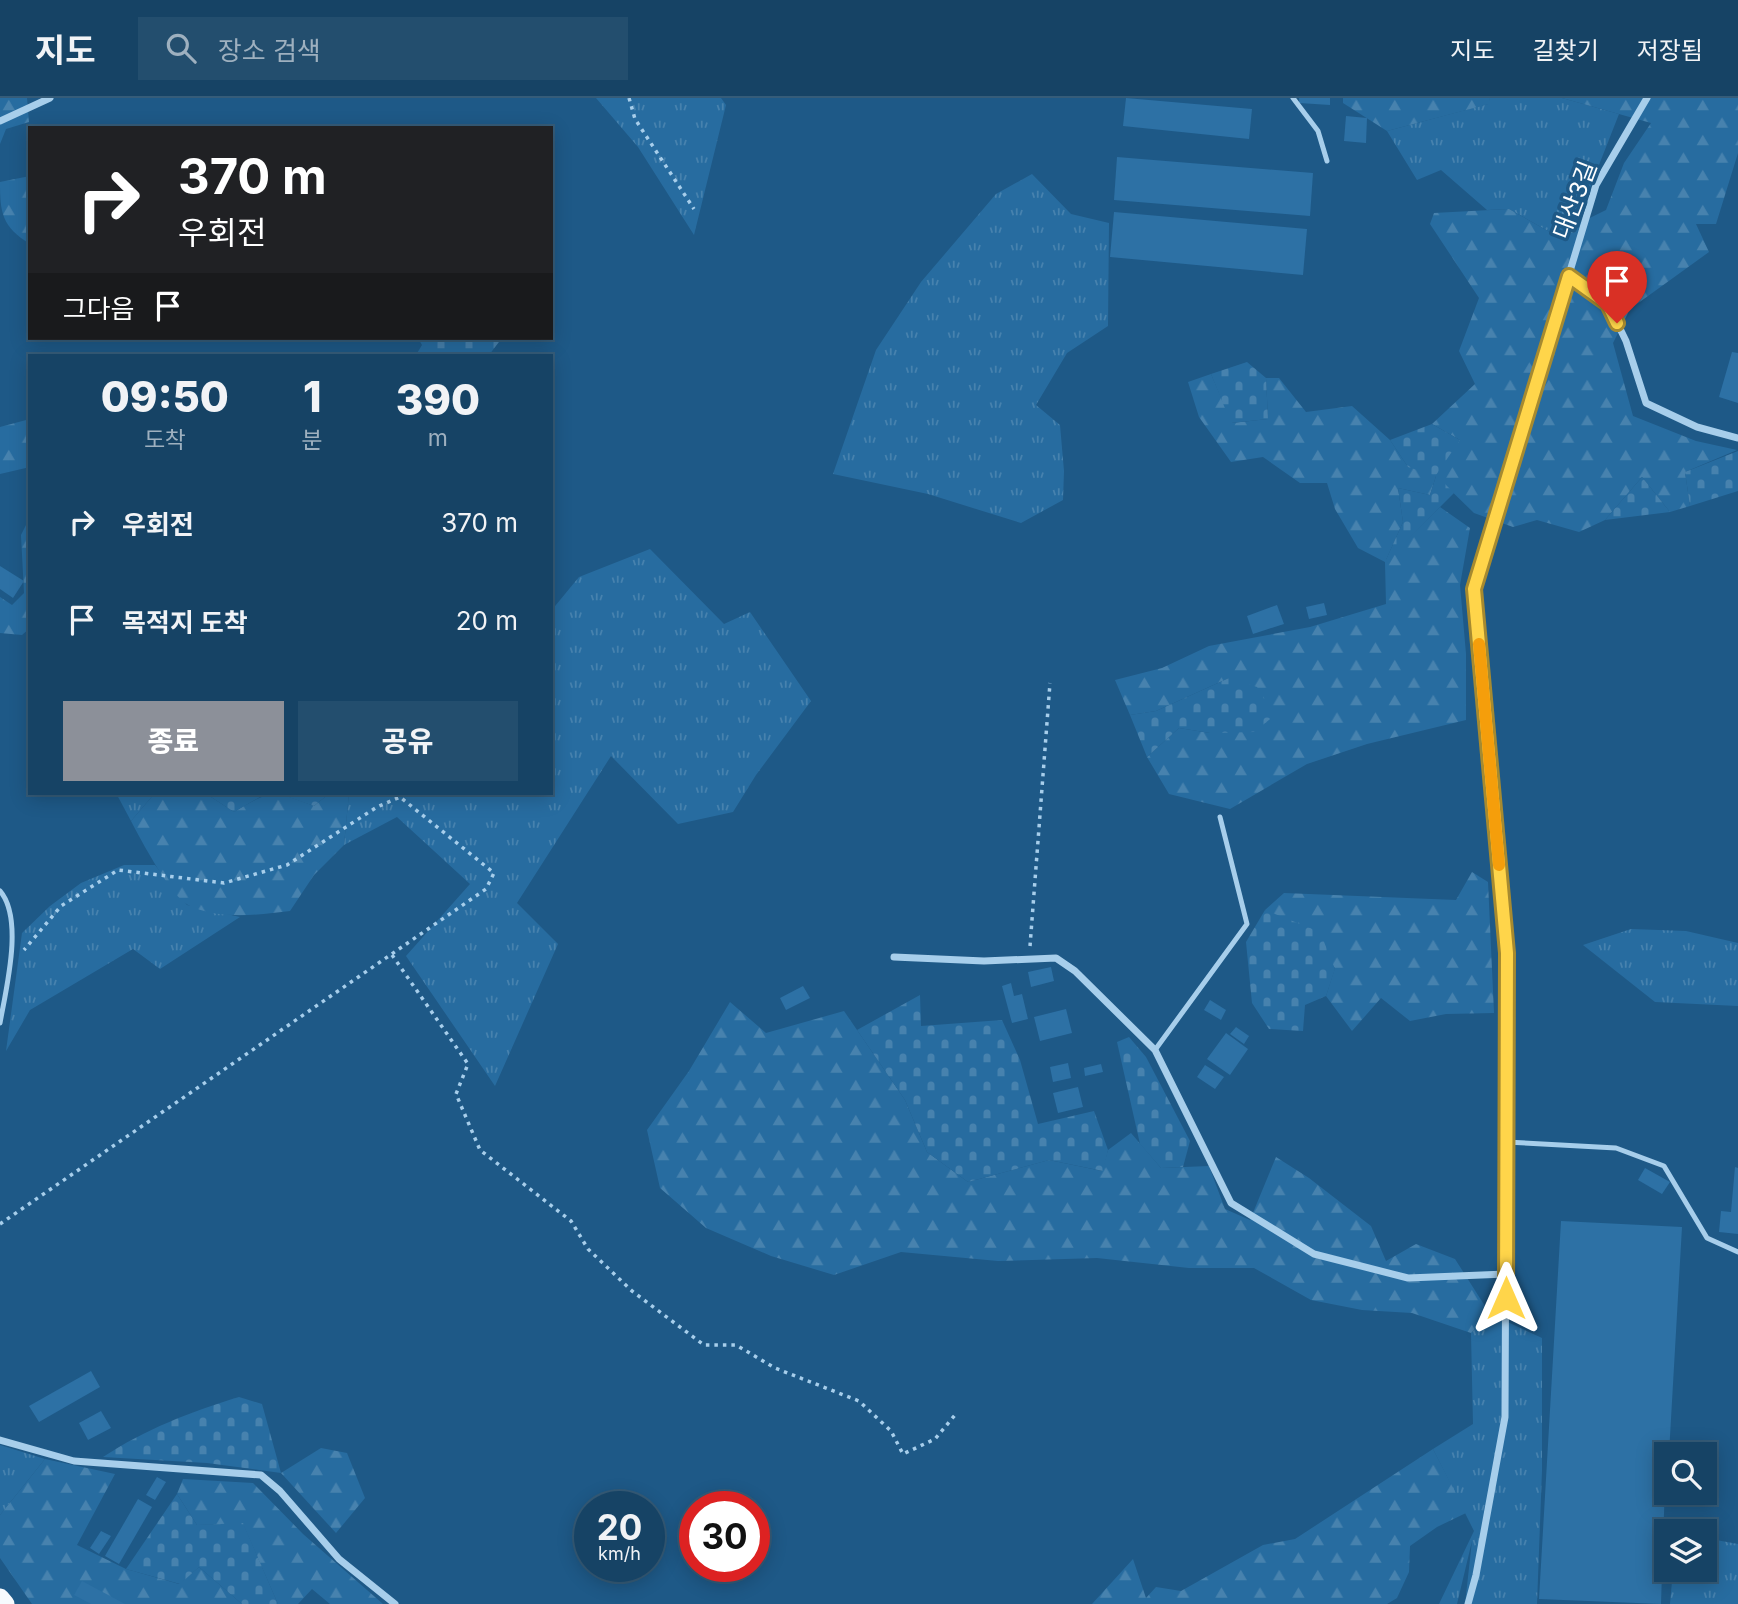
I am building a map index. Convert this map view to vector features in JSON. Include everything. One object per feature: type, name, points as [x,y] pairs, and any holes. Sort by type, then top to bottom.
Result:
[{"type":"highway","points":[[0,1598],[5,1604]]},
{"type":"street","points":[[0,121],[50,98]]},
{"type":"street","name":"대산3길","points":[[1468,1604],[1506,1417],[1507,953],[1474,589],[1596,185],[1647,98]]},
{"type":"street","points":[[1569,276],[1608,304],[1626,341],[1646,403],[1697,427],[1738,438]]},
{"type":"street","points":[[894,957],[1056,958],[1075,971],[1155,1050],[1231,1203],[1314,1254],[1395,1275],[1408,1278],[1506,1274]]},
{"type":"street","points":[[0,1440],[74,1461],[261,1475],[280,1491],[340,1559],[395,1604]]},
{"type":"lane","points":[[1293,98],[1318,131],[1327,161]]},
{"type":"lane","points":[[1155,1050],[1247,924],[1220,817]]},
{"type":"lane","points":[[0,891],[12,950],[0,1023]]},
{"type":"lane","points":[[1506,1142],[1616,1148],[1664,1166],[1706,1238],[1738,1252]]},
{"type":"path","points":[[629,98],[635,118],[694,209]]},
{"type":"path","points":[[1030,959],[1050,682]]},
{"type":"path","points":[[0,1224],[486,889],[494,873],[400,797],[377,807],[287,865],[224,883],[118,870],[61,906],[9,967]]},
{"type":"path","points":[[392,954],[468,1064],[456,1094],[480,1150],[571,1221],[588,1249],[632,1291],[705,1345],[736,1345],[775,1368],[859,1401],[891,1431],[903,1454],[935,1439],[956,1415]]},
{"type":"green space","points":[[0,98],[27,98],[29,122],[6,129],[0,144]]},
{"type":"green space","points":[[596,98],[721,98],[726,105],[694,235],[638,147]]},
{"type":"green space","points":[[1343,98],[1490,98],[1489,104],[1387,131],[1343,103]]},
{"type":"green space","points":[[1490,98],[1562,98],[1619,114],[1575,226],[1555,235],[1509,209],[1487,210],[1441,170],[1417,180],[1387,131],[1488,104]]},
{"type":"green space","points":[[1562,98],[1738,98],[1738,153],[1716,224],[1696,224],[1709,252],[1630,309],[1613,343],[1633,416],[1696,441],[1737,450],[1685,472],[1690,506],[1670,512],[1642,477],[1605,520],[1579,532],[1537,520],[1513,527],[1474,513],[1436,476],[1430,495],[1398,488],[1403,522],[1386,560],[1440,507],[1470,528],[1460,585],[1466,654],[1466,720],[1367,744],[1307,764],[1230,809],[1169,794],[1147,757],[1179,728],[1210,733],[1229,678],[1156,711],[1130,715],[1115,680],[1162,668],[1209,646],[1310,627],[1386,604],[1385,562],[1358,548],[1335,509],[1327,483],[1300,483],[1263,457],[1231,462],[1199,417],[1188,382],[1211,374],[1232,423],[1268,419],[1266,378],[1279,378],[1306,412],[1352,406],[1390,440],[1408,467],[1460,440],[1432,424],[1475,384],[1459,351],[1479,298],[1430,224],[1434,213],[1509,209],[1555,235],[1606,210],[1624,163],[1651,123]]},
{"type":"green space","points":[[1032,174],[1071,214],[1109,223],[1108,326],[1067,353],[1036,405],[1060,425],[1064,471],[1063,500],[1021,523],[928,494],[833,474],[876,350],[921,282],[996,194]]},
{"type":"green space","points":[[28,176],[28,243],[13,232],[4,218],[0,182]]},
{"type":"green space","points":[[419,340],[500,340],[490,354],[417,354],[422,345]]},
{"type":"green space","points":[[1247,362],[1266,378],[1268,419],[1231,423],[1211,374]]},
{"type":"green space","points":[[28,420],[28,467],[0,474],[0,427]]},
{"type":"green space","points":[[1432,424],[1460,440],[1436,475],[1454,493],[1385,562],[1403,522],[1398,488],[1430,495],[1436,476],[1408,467],[1390,440]]},
{"type":"green space","points":[[1738,451],[1738,491],[1690,506],[1685,472]]},
{"type":"green space","points":[[1642,477],[1670,512],[1605,520]]},
{"type":"green space","points":[[28,521],[28,630],[22,635],[0,633],[0,597],[12,605],[24,593],[21,535]]},
{"type":"green space","points":[[650,549],[724,624],[750,612],[811,701],[756,775],[733,812],[678,824],[611,756],[517,903],[558,944],[495,1086],[406,956],[470,884],[397,817],[344,845],[349,795],[553,795],[553,609],[579,577]]},
{"type":"green space","points":[[1229,678],[1257,687],[1275,715],[1254,732],[1210,733],[1179,728],[1147,757],[1130,715],[1156,711]]},
{"type":"green space","points":[[117,795],[153,795],[131,821]]},
{"type":"green space","points":[[153,795],[208,795],[234,812],[268,795],[289,797],[314,806],[328,795],[349,795],[344,845],[314,875],[290,911],[265,914],[225,915],[188,905],[173,890],[131,821]]},
{"type":"green space","points":[[208,795],[264,795],[234,812]]},
{"type":"green space","points":[[283,795],[328,795],[314,806]]},
{"type":"green space","points":[[124,865],[155,865],[187,905],[240,917],[160,969],[133,949],[30,1010],[6,1051],[22,933],[50,906],[81,883]]},
{"type":"green space","points":[[1472,872],[1488,882],[1494,1013],[1446,1014],[1410,1021],[1381,998],[1352,1031],[1326,996],[1335,968],[1265,910],[1284,893],[1456,900]]},
{"type":"green space","points":[[1265,910],[1320,932],[1335,969],[1326,996],[1305,1005],[1303,1031],[1269,1029],[1252,1003],[1246,942]]},
{"type":"green space","points":[[1631,929],[1686,931],[1738,943],[1738,1006],[1655,1002],[1583,945]]},
{"type":"green space","points":[[920,995],[921,1026],[1002,1020],[1020,1060],[1038,1124],[1094,1111],[1108,1150],[1103,1171],[1049,1160],[968,1182],[927,1152],[905,1100],[857,1030]]},
{"type":"green space","points":[[730,1002],[766,1033],[844,1011],[905,1100],[927,1152],[968,1182],[1049,1160],[1102,1171],[1108,1150],[1131,1133],[1161,1168],[1209,1166],[1225,1209],[1250,1220],[1276,1157],[1309,1178],[1371,1226],[1386,1261],[1416,1244],[1455,1259],[1490,1314],[1471,1333],[1412,1313],[1362,1310],[1311,1300],[1254,1268],[1189,1268],[1097,1258],[998,1261],[901,1252],[834,1275],[771,1256],[706,1228],[660,1188],[647,1130],[689,1071]]},
{"type":"green space","points":[[1129,1037],[1146,1057],[1190,1141],[1183,1167],[1161,1168],[1140,1144],[1117,1042]]},
{"type":"green space","points":[[1490,1314],[1542,1338],[1542,1470],[1537,1604],[1465,1604],[1472,1541],[1457,1604],[1439,1604],[1474,1531],[1433,1449],[1473,1424],[1471,1333]]},
{"type":"green space","points":[[239,1397],[262,1404],[281,1473],[207,1463],[103,1457],[169,1422]]},
{"type":"green space","points":[[0,1445],[45,1459],[0,1515]]},
{"type":"green space","points":[[321,1448],[347,1453],[365,1498],[336,1533],[281,1473]]},
{"type":"green space","points":[[1433,1449],[1466,1513],[1437,1527],[1410,1546],[1409,1572],[1397,1598],[1387,1604],[1092,1604],[1133,1559],[1146,1598],[1156,1587],[1181,1591],[1263,1545],[1295,1539]]},
{"type":"green space","points":[[45,1459],[115,1474],[77,1545],[126,1569],[179,1584],[199,1567],[242,1604],[32,1604],[0,1558],[0,1515]]},
{"type":"green space","points":[[183,1479],[253,1483],[303,1534],[383,1604],[330,1604],[312,1589],[298,1604],[278,1604],[243,1524],[197,1525],[177,1494]]},
{"type":"green space","points":[[177,1494],[197,1525],[243,1523],[278,1604],[242,1604],[199,1567],[180,1584],[126,1569]]},
{"type":"green space","points":[[1717,1540],[1738,1544],[1738,1604],[1670,1604],[1672,1582],[1717,1582]]},
{"type":"building","points":[[1126,98],[1252,109],[1249,139],[1123,126]]},
{"type":"building","points":[[1299,98],[1330,98],[1330,105],[1299,103]]},
{"type":"building","points":[[1346,116],[1367,118],[1366,143],[1344,141]]},
{"type":"building","points":[[1117,157],[1313,173],[1310,216],[1114,200]]},
{"type":"building","points":[[1114,212],[1307,229],[1303,275],[1110,257]]},
{"type":"building","points":[[1732,352],[1738,353],[1738,403],[1719,397]]},
{"type":"building","points":[[0,566],[24,581],[13,598],[0,589]]},
{"type":"building","points":[[1324,603],[1327,615],[1309,619],[1306,607]]},
{"type":"building","points":[[1277,605],[1284,624],[1253,634],[1247,616]]},
{"type":"building","points":[[1051,967],[1054,981],[1031,987],[1028,972]]},
{"type":"building","points":[[1011,983],[1014,996],[1022,994],[1028,1019],[1012,1023],[1002,986]]},
{"type":"building","points":[[803,986],[810,998],[786,1010],[780,998]]},
{"type":"building","points":[[1210,1000],[1226,1010],[1221,1020],[1204,1010]]},
{"type":"building","points":[[1066,1009],[1072,1033],[1040,1041],[1034,1017]]},
{"type":"building","points":[[1236,1027],[1249,1036],[1244,1044],[1230,1034]]},
{"type":"building","points":[[1226,1033],[1248,1049],[1230,1075],[1207,1059]]},
{"type":"building","points":[[1068,1063],[1071,1078],[1053,1082],[1050,1067]]},
{"type":"building","points":[[1101,1064],[1103,1072],[1085,1076],[1084,1068]]},
{"type":"building","points":[[1205,1065],[1224,1077],[1215,1089],[1197,1077]]},
{"type":"building","points":[[1078,1087],[1083,1107],[1058,1113],[1053,1093]]},
{"type":"building","points":[[1735,1167],[1738,1168],[1738,1234],[1719,1232],[1721,1211],[1731,1212]]},
{"type":"building","points":[[1645,1168],[1670,1182],[1662,1194],[1638,1180]]},
{"type":"building","points":[[1561,1221],[1682,1227],[1670,1442],[1654,1442],[1654,1505],[1664,1505],[1664,1519],[1654,1519],[1654,1582],[1662,1582],[1661,1604],[1539,1599]]},
{"type":"building","points":[[91,1371],[100,1387],[39,1422],[29,1406]]},
{"type":"building","points":[[101,1411],[111,1428],[88,1440],[79,1423]]},
{"type":"building","points":[[157,1477],[166,1482],[155,1500],[146,1495]]},
{"type":"building","points":[[138,1499],[152,1507],[119,1564],[105,1556]]},
{"type":"building","points":[[101,1531],[111,1536],[99,1554],[90,1548]]},
{"type":"building","points":[[82,1581],[125,1604],[91,1604],[74,1595]]},
{"type":"slow traffic","points":[[1479,644],[1499,865]]},
{"type":"route","points":[[1506,1298],[1507,953],[1474,589],[1569,276],[1608,304],[1617,323]]}]
